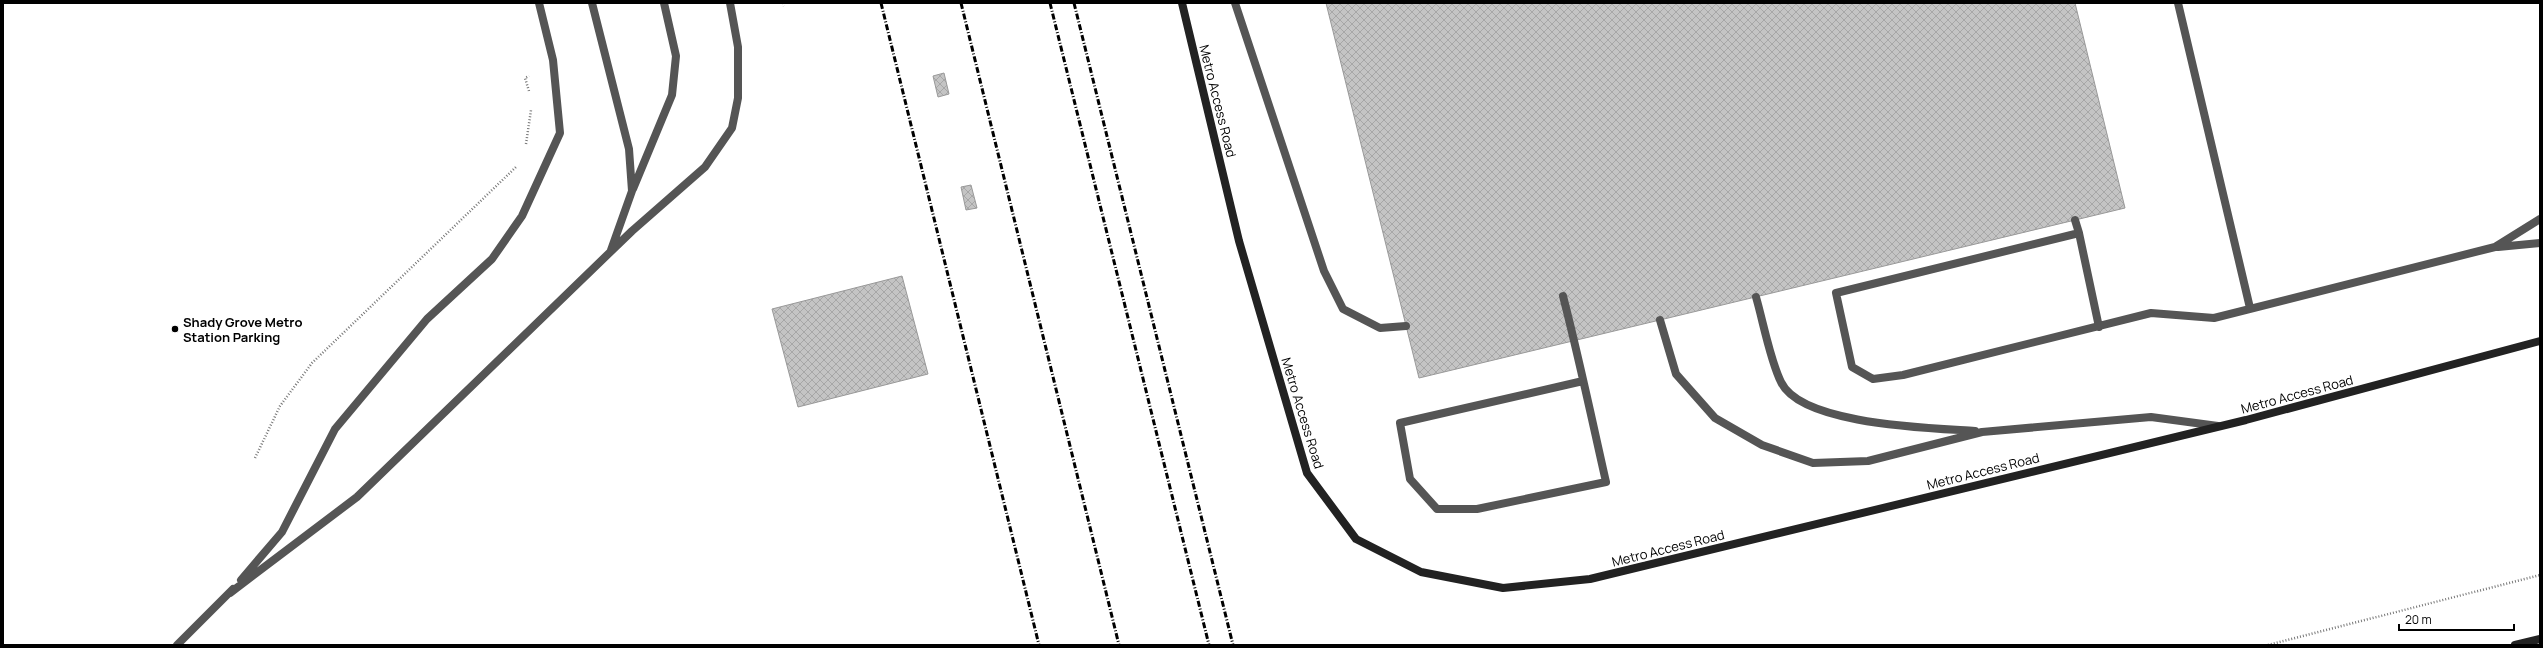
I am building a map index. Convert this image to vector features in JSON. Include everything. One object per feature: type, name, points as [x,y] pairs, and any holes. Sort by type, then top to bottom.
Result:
[{"type":"main road","name":"Metro Access Road","points":[[1182,3],[1239,241],[1307,473],[1356,539],[1421,572],[1503,588],[1590,579],[2219,426],[2540,341]]},
{"type":"main road","points":[[2515,645],[2540,638]]},
{"type":"lane","points":[[177,645],[230,593],[282,532],[335,429],[427,319],[492,259],[522,216],[560,133],[553,60],[539,3]]},
{"type":"lane","points":[[592,3],[629,149],[632,192]]},
{"type":"lane","points":[[610,252],[632,192],[672,95],[676,56],[664,3]]},
{"type":"lane","points":[[230,593],[357,497],[610,252],[705,167],[732,128],[738,98],[738,47],[730,3]]},
{"type":"lane","points":[[1235,3],[1324,271],[1343,309],[1380,328],[1406,326]]},
{"type":"lane","points":[[2178,3],[2250,308]]},
{"type":"lane","points":[[2495,247],[2540,219]]},
{"type":"lane","points":[[2075,220],[2099,327]]},
{"type":"lane","points":[[2079,233],[1836,293],[1852,367],[1873,379],[1903,375],[2151,313],[2214,318],[2495,247],[2540,243]]},
{"type":"lane","points":[[1563,296],[1583,381],[1606,482],[1477,509],[1437,509],[1410,479],[1400,423],[1583,381]]},
{"type":"lane","points":[[1756,297],[1781,383],[1804,404],[1861,422],[1982,432]]},
{"type":"lane","points":[[1660,320],[1676,374],[1715,418],[1762,445],[1813,463],[1868,461],[1982,432],[2151,417],[2219,426]]},
{"type":"path","points":[[531,97],[525,78],[532,76]]},
{"type":"path","points":[[525,147],[531,121],[531,103]]},
{"type":"path","points":[[255,458],[280,406],[312,363],[520,163]]},
{"type":"path","points":[[2268,645],[2540,575]]},
{"type":"building","points":[[1326,3],[2075,3],[2125,208],[1419,378]]},
{"type":"building","points":[[944,73],[949,94],[938,97],[933,76]]},
{"type":"building","points":[[971,185],[977,208],[966,210],[961,187]]},
{"type":"building","points":[[902,276],[928,374],[798,407],[772,309]]},
{"type":"railway","points":[[881,3],[1039,645]]},
{"type":"railway","points":[[961,3],[1119,645]]},
{"type":"railway","points":[[1050,3],[1209,645]]},
{"type":"railway","points":[[1074,3],[1233,645]]},
{"type":"place","name":"Shady Grove Metro Station Parking","points":[[175,329]]}]
